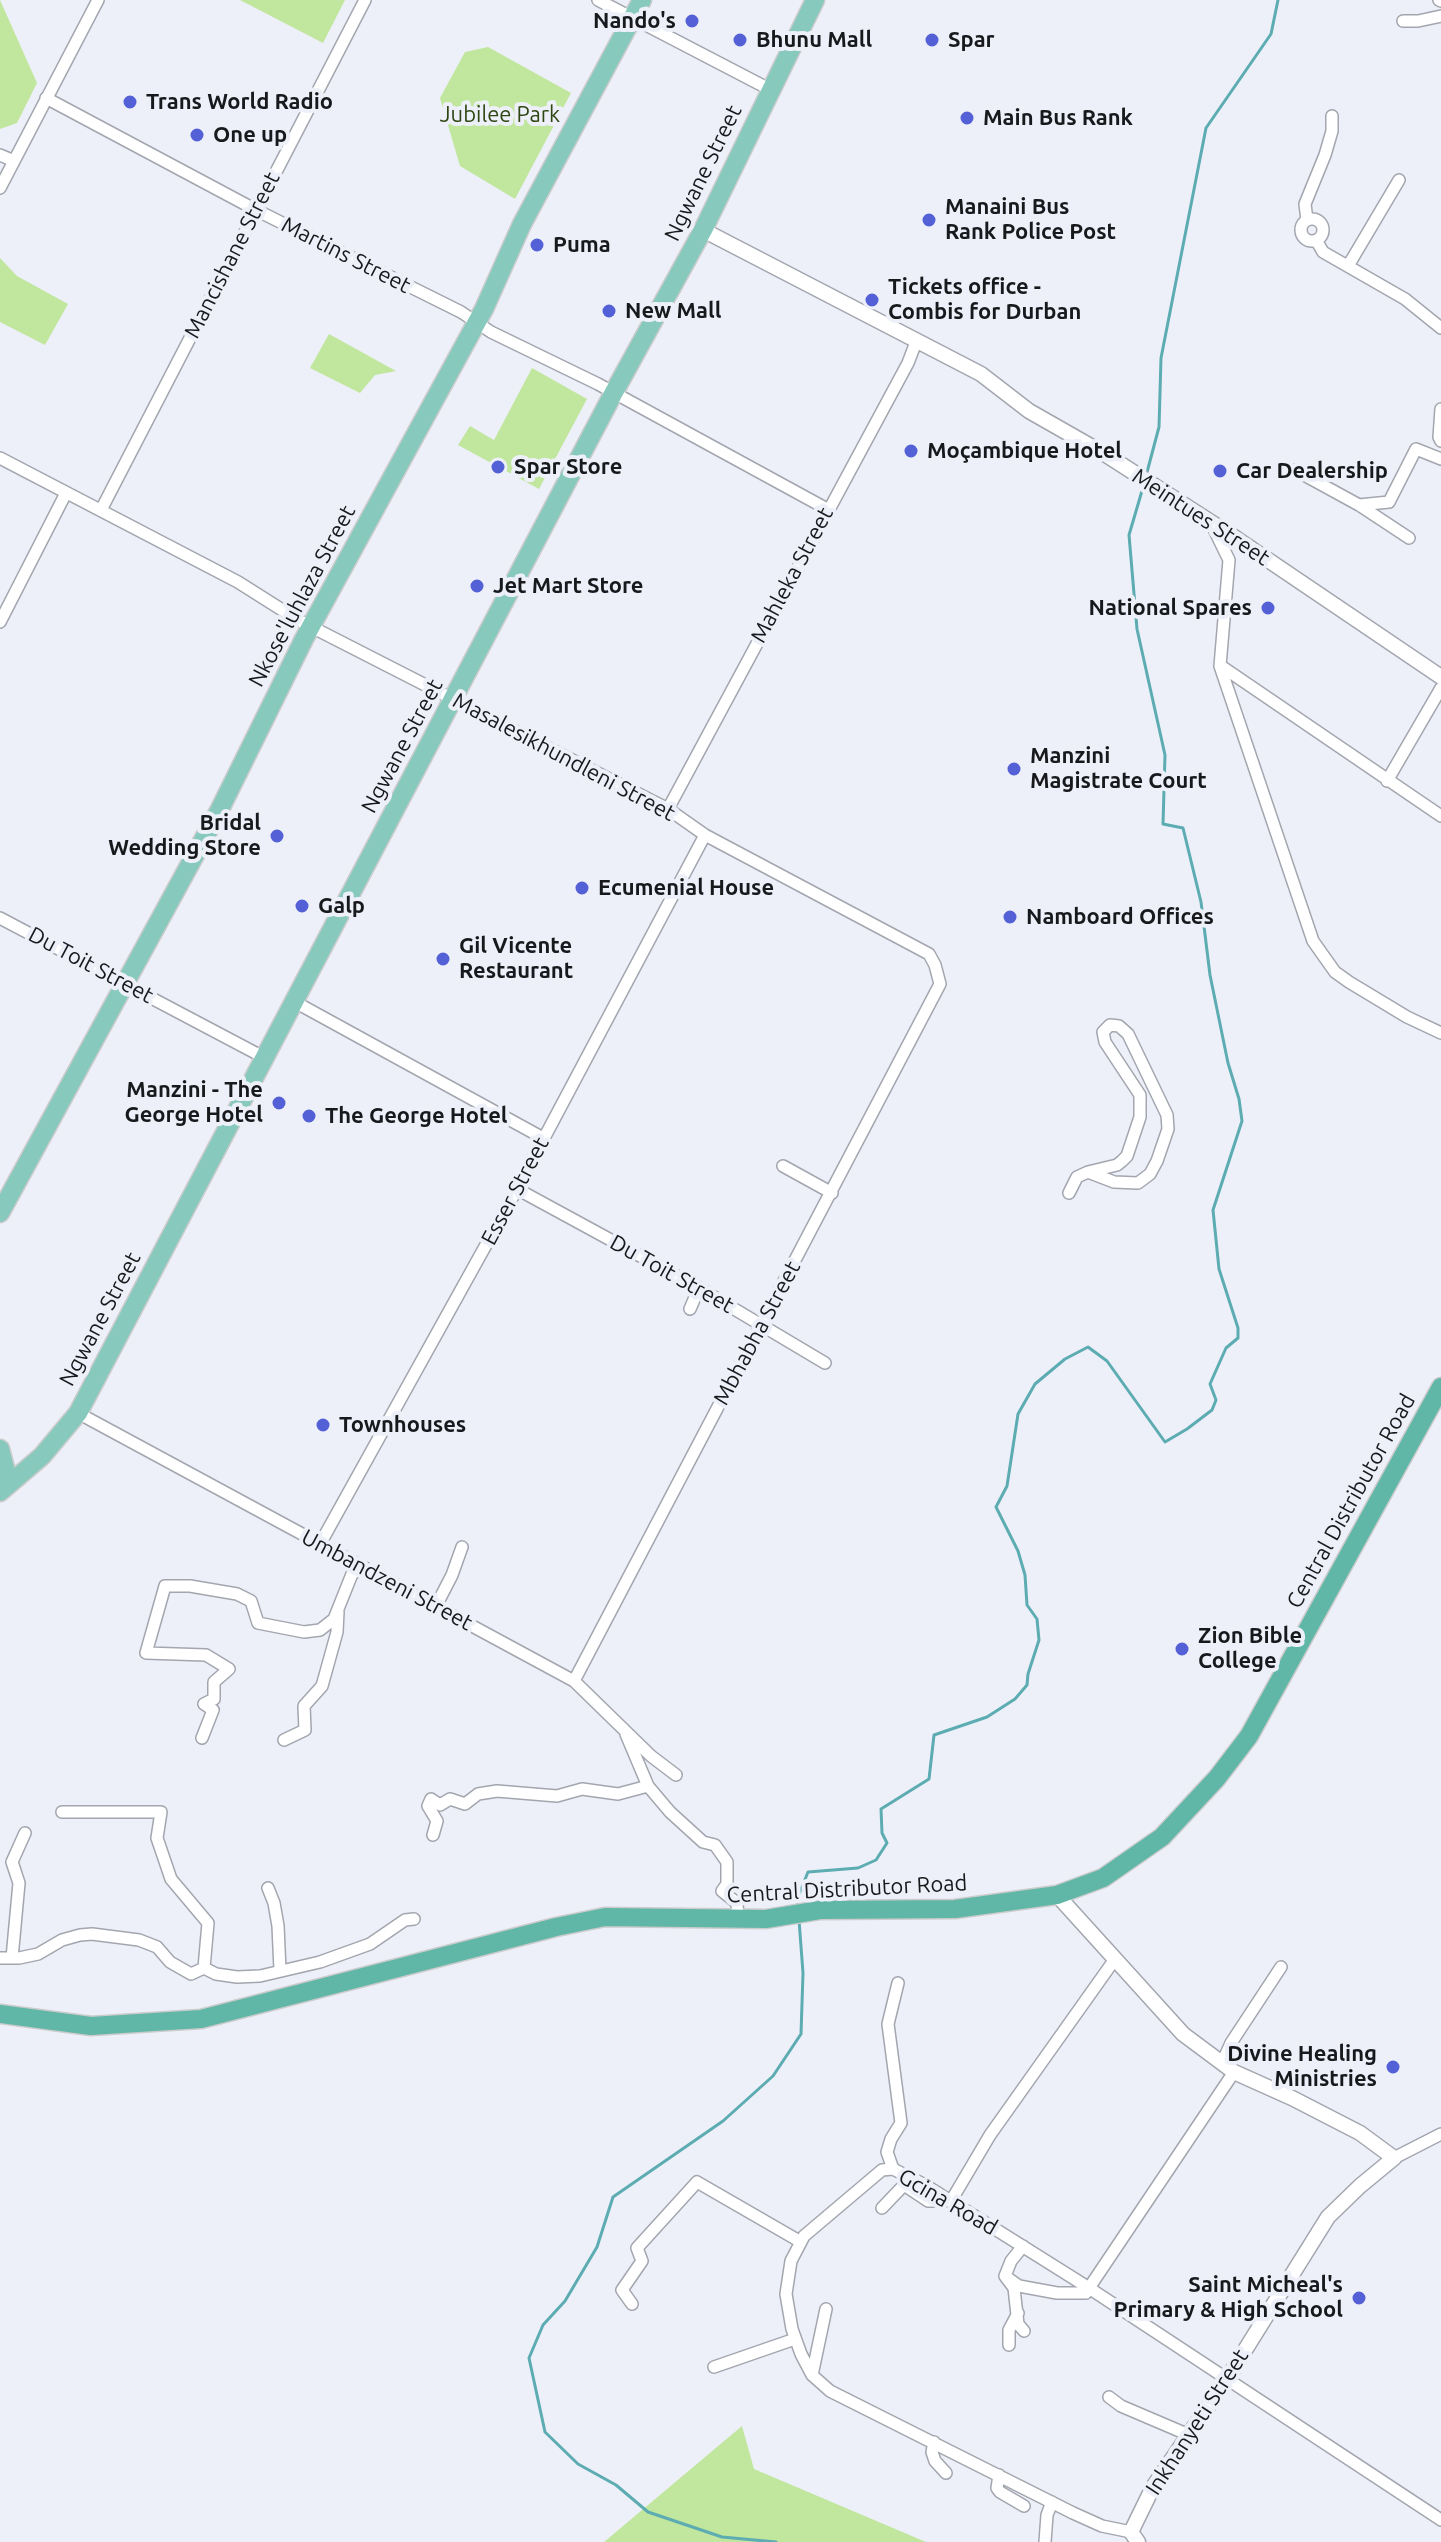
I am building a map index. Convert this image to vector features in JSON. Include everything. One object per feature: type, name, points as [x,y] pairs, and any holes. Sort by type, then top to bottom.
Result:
[{"type":"highway","name":"Central Distributor Road","points":[[1061,1899],[1103,1878],[1162,1837],[1217,1778],[1249,1736],[1441,1387]]},
{"type":"highway","name":"Central Distributor Road","points":[[0,2027],[92,2034],[200,2025],[548,1937],[608,1925],[708,1930],[820,1915],[955,1909],[1061,1899],[1106,1887],[1169,1843],[1224,1784],[1258,1736],[1441,1408]]},
{"type":"highway","name":"Central Distributor Road","points":[[0,2014],[91,2026],[201,2019],[605,1917],[738,1919],[769,1923]]},
{"type":"main road","name":"Nkose'luhlaza Street","points":[[0,1213],[220,809],[313,626],[475,322],[522,224],[642,0]]},
{"type":"main road","name":"Ngwane Street","points":[[0,1490],[42,1456],[78,1413],[613,394],[703,230],[815,0]]},
{"type":"main road","points":[[0,1449],[5,1468],[0,1490]]},
{"type":"street","points":[[0,188],[98,0]]},
{"type":"street","name":"Mancishane Street","points":[[101,510],[365,0]]},
{"type":"street","points":[[598,0],[771,90]]},
{"type":"street","points":[[1403,21],[1441,16]]},
{"type":"street","name":"Martins Street","points":[[46,98],[613,394]]},
{"type":"street","points":[[1332,116],[1332,131],[1325,155],[1305,204],[1307,220],[1313,219],[1322,225],[1323,231],[1316,240],[1323,252],[1405,299],[1441,328]]},
{"type":"street","points":[[0,155],[14,161]]},
{"type":"street","points":[[1348,266],[1399,180]]},
{"type":"street","name":"Meintues Street","points":[[703,230],[981,374],[1029,411],[1108,456],[1441,677]]},
{"type":"street","name":"Mahleka Street","points":[[668,809],[908,363],[916,342]]},
{"type":"street","points":[[613,394],[827,509]]},
{"type":"street","points":[[1441,409],[1441,441]]},
{"type":"street","points":[[1359,505],[1389,502],[1416,449],[1441,459]]},
{"type":"street","name":"Masalesikhundleni Street","points":[[0,458],[238,582],[313,626],[668,809],[705,835],[929,954],[940,984]]},
{"type":"street","points":[[1295,470],[1359,505],[1409,538]]},
{"type":"street","points":[[0,622],[66,493]]},
{"type":"street","points":[[1211,523],[1229,560],[1220,666],[1313,941],[1335,972],[1407,1017],[1441,1033]]},
{"type":"street","points":[[1220,666],[1441,816]]},
{"type":"street","points":[[1387,781],[1441,688]]},
{"type":"street","name":"Esser Street","points":[[320,1544],[517,1189],[705,835]]},
{"type":"street","name":"Du Toit Street","points":[[0,918],[265,1058]]},
{"type":"street","name":"Mbhabha Street","points":[[574,1681],[940,984]]},
{"type":"street","points":[[295,1002],[543,1138]]},
{"type":"street","points":[[1069,1193],[1077,1177],[1088,1172],[1117,1165],[1127,1156],[1142,1109],[1140,1095],[1105,1042],[1103,1032],[1110,1025],[1119,1026],[1128,1034],[1161,1102],[1167,1115],[1168,1129],[1150,1174],[1138,1183],[1114,1182],[1088,1172]]},
{"type":"street","points":[[783,1166],[832,1193]]},
{"type":"street","name":"Du Toit Street","points":[[517,1189],[699,1288],[825,1363]]},
{"type":"street","points":[[690,1309],[699,1288]]},
{"type":"street","name":"Umbandzeni Street","points":[[78,1413],[574,1681],[676,1775]]},
{"type":"street","points":[[436,1606],[462,1547]]},
{"type":"street","points":[[202,1738],[213,1710],[204,1704],[214,1699],[214,1682],[229,1669],[206,1655],[146,1653],[165,1586],[190,1586],[237,1594],[251,1601],[258,1623],[304,1632],[320,1630],[334,1619],[352,1574],[363,1567]]},
{"type":"street","points":[[284,1740],[305,1730],[304,1706],[322,1686],[337,1632],[338,1611]]},
{"type":"street","points":[[624,1730],[648,1786],[703,1842],[715,1845],[727,1862],[727,1884],[722,1891],[737,1903],[738,1919]]},
{"type":"street","points":[[433,1835],[437,1821],[424,1807],[431,1799],[440,1805],[450,1799],[465,1804],[478,1794],[497,1791],[557,1796],[582,1789],[618,1794],[648,1786]]},
{"type":"street","points":[[62,1812],[161,1812],[157,1838],[171,1879],[208,1923],[204,1968]]},
{"type":"street","points":[[25,1833],[12,1862],[19,1883],[6,1958],[38,1954],[62,1940],[92,1934],[139,1940],[157,1947],[170,1962],[191,1974],[204,1968]]},
{"type":"street","points":[[268,1888],[278,1926],[280,1970]]},
{"type":"street","points":[[1061,1899],[1183,2034],[1228,2068],[1360,2133],[1394,2158],[1441,2134]]},
{"type":"street","points":[[204,1968],[216,1974],[260,1976],[320,1962],[370,1944],[405,1920],[414,1919]]},
{"type":"street","points":[[882,2208],[904,2185],[928,2201],[951,2201],[990,2135],[1115,1959]]},
{"type":"street","points":[[1005,2276],[1019,2286],[1057,2293],[1088,2290],[1228,2068],[1237,2034],[1281,1967]]},
{"type":"street","points":[[893,2169],[887,2152],[901,2123],[888,2024],[898,1983]]},
{"type":"street","name":"Inkhanyeti Street","points":[[1135,2537],[1153,2487],[1227,2379],[1328,2217],[1394,2158]]},
{"type":"street","name":"Gcina Road","points":[[1135,2537],[1102,2526],[830,2391],[812,2375],[795,2339],[786,2294],[791,2261],[804,2236],[882,2170],[893,2169],[1023,2246],[1441,2520]]},
{"type":"street","points":[[632,2304],[622,2290],[642,2261],[637,2248],[697,2182],[801,2242]]},
{"type":"street","points":[[1005,2276],[1011,2261],[1023,2246]]},
{"type":"street","points":[[1005,2276],[1014,2288],[1018,2324],[1024,2331]]},
{"type":"street","points":[[812,2375],[826,2309]]},
{"type":"street","points":[[1009,2345],[1009,2330],[1018,2313]]},
{"type":"street","points":[[714,2367],[795,2339]]},
{"type":"street","points":[[1109,2397],[1121,2406],[1189,2435]]},
{"type":"street","points":[[934,2442],[932,2452],[935,2461],[946,2473]]},
{"type":"street","points":[[999,2475],[997,2488],[1000,2492],[1024,2506]]},
{"type":"street","points":[[1045,2542],[1047,2515],[1052,2502]]},
{"type":"green space","points":[[0,0],[37,83],[17,123],[0,129]]},
{"type":"green space","points":[[240,0],[345,0],[323,43]]},
{"type":"green space","name":"Jubilee Park","points":[[488,47],[571,93],[515,199],[460,166],[440,98],[465,52]]},
{"type":"green space","points":[[0,258],[17,276],[68,304],[45,345],[0,322]]},
{"type":"green space","points":[[329,334],[396,371],[375,375],[360,393],[310,368]]},
{"type":"green space","points":[[532,368],[587,399],[539,489],[458,445],[470,426],[494,440]]},
{"type":"green space","points":[[742,2426],[754,2469],[926,2542],[604,2542]]},
{"type":"waterway","points":[[1146,476],[1159,427],[1161,358],[1206,128],[1271,34],[1278,0]]},
{"type":"waterway","points":[[798,1908],[798,1897],[808,1872],[858,1868],[876,1860],[887,1843],[882,1833],[881,1809],[929,1779],[934,1735],[987,1717],[1015,1699],[1027,1685],[1039,1640],[1037,1619],[1027,1605],[1025,1575],[1018,1551],[996,1507],[1007,1486],[1018,1414],[1035,1384],[1065,1359],[1088,1347],[1107,1361],[1165,1442],[1212,1410],[1216,1400],[1210,1384],[1226,1348],[1238,1338],[1238,1328],[1219,1269],[1213,1210],[1242,1121],[1210,975],[1201,902],[1183,828],[1163,824],[1165,755],[1137,629],[1129,535],[1144,484]]},
{"type":"waterway","points":[[776,2542],[722,2537],[648,2512],[616,2485],[578,2464],[545,2432],[529,2358],[543,2325],[565,2301],[597,2247],[613,2197],[723,2121],[773,2076],[801,2034],[803,1973],[799,1920]]},
{"type":"place","name":"Nando's","points":[[692,21]]},
{"type":"place","name":"Bhunu Mall","points":[[740,40]]},
{"type":"place","name":"Spar","points":[[932,40]]},
{"type":"place","name":"Trans World Radio","points":[[130,102]]},
{"type":"place","name":"Main Bus Rank","points":[[967,118]]},
{"type":"place","name":"One up","points":[[197,135]]},
{"type":"place","name":"Manaini Bus Rank Police Post","points":[[929,220]]},
{"type":"place","name":"Puma","points":[[537,245]]},
{"type":"place","name":"Tickets office - Combis for Durban","points":[[872,300]]},
{"type":"place","name":"New Mall","points":[[609,311]]},
{"type":"place","name":"Moçambique Hotel","points":[[911,451]]},
{"type":"place","name":"Spar Store","points":[[498,467]]},
{"type":"place","name":"Car Dealership","points":[[1220,471]]},
{"type":"place","name":"Jet Mart Store","points":[[477,586]]},
{"type":"place","name":"National Spares","points":[[1268,608]]},
{"type":"place","name":"Manzini Magistrate Court","points":[[1014,769]]},
{"type":"place","name":"Bridal Wedding Store","points":[[277,836]]},
{"type":"place","name":"Ecumenial House","points":[[582,888]]},
{"type":"place","name":"Galp","points":[[302,906]]},
{"type":"place","name":"Namboard Offices","points":[[1010,917]]},
{"type":"place","name":"Gil Vicente Restaurant","points":[[443,959]]},
{"type":"place","name":"Manzini - The George Hotel","points":[[279,1103]]},
{"type":"place","name":"The George Hotel","points":[[309,1116]]},
{"type":"place","name":"Townhouses","points":[[323,1425]]},
{"type":"place","name":"Zion Bible College","points":[[1182,1649]]},
{"type":"place","name":"Divine Healing Ministries","points":[[1393,2067]]},
{"type":"place","name":"Saint Micheal's Primary & High School","points":[[1359,2298]]}]
